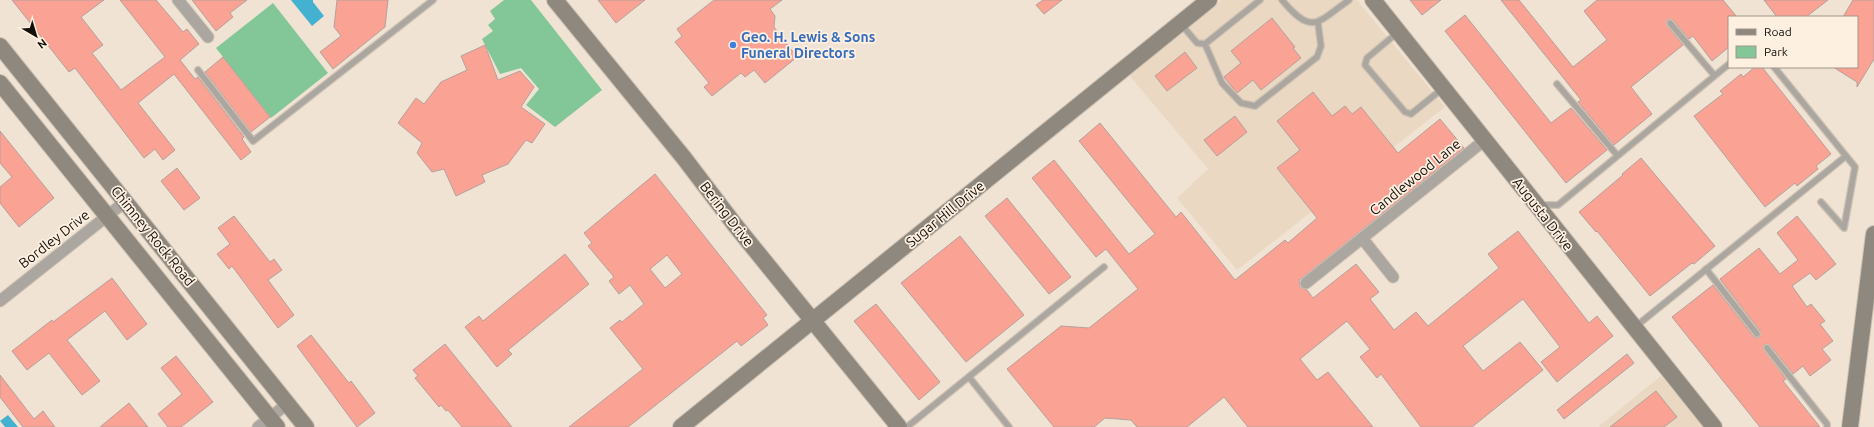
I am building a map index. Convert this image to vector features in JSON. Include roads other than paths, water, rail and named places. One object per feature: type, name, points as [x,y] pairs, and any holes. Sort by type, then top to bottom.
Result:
[{"type":"street","points":[[178,0],[208,37]]},
{"type":"street","name":"Bering Drive","points":[[555,0],[684,158],[735,225],[899,427]]},
{"type":"street","name":"Sugar Hill Drive","points":[[681,427],[814,321],[1209,0]]},
{"type":"street","name":"Augusta Drive","points":[[1373,0],[1486,139],[1536,205],[1714,427]]},
{"type":"street","name":"Chimney Rock Road","points":[[0,46],[306,427]]},
{"type":"street","name":"Chimney Rock Road","points":[[0,83],[107,216],[268,424]]},
{"type":"street","name":"Candlewood Lane","points":[[1306,283],[1486,139]]},
{"type":"street","name":"Bordley Drive","points":[[0,301],[126,201]]},
{"type":"street","points":[[1850,427],[1867,333],[1874,234]]},
{"type":"street","points":[[1362,238],[1393,277]]},
{"type":"street","points":[[268,424],[287,404]]},
{"type":"lane","points":[[198,70],[253,141],[433,0]]},
{"type":"lane","points":[[1180,23],[1197,43],[1205,44],[1260,0]]},
{"type":"lane","points":[[1282,0],[1296,16],[1306,23],[1318,23],[1349,0]]},
{"type":"lane","points":[[1205,44],[1222,83],[1241,103],[1254,106],[1317,57],[1321,46],[1318,23]]},
{"type":"lane","points":[[1670,23],[1714,76]]},
{"type":"lane","points":[[1399,32],[1367,58],[1365,65],[1405,112],[1411,114],[1443,87]]},
{"type":"lane","points":[[1536,205],[1558,205],[1728,65]]},
{"type":"lane","points":[[1775,68],[1855,167],[1844,228],[1821,202]]},
{"type":"lane","points":[[1557,84],[1617,155]]},
{"type":"lane","points":[[1634,328],[1846,156]]},
{"type":"lane","points":[[907,427],[1104,267]]},
{"type":"lane","points":[[1706,269],[1757,334]]},
{"type":"lane","points":[[1767,348],[1827,424],[1826,427]]},
{"type":"lane","points":[[969,377],[1009,427]]},
{"type":"water","points":[[291,0],[313,0],[324,16],[312,26]]},
{"type":"water","points":[[8,415],[18,427],[5,427],[0,421]]},
{"type":"place","name":"Geo. H. Lewis & Sons Funeral Directors","points":[[733,45]]}]
